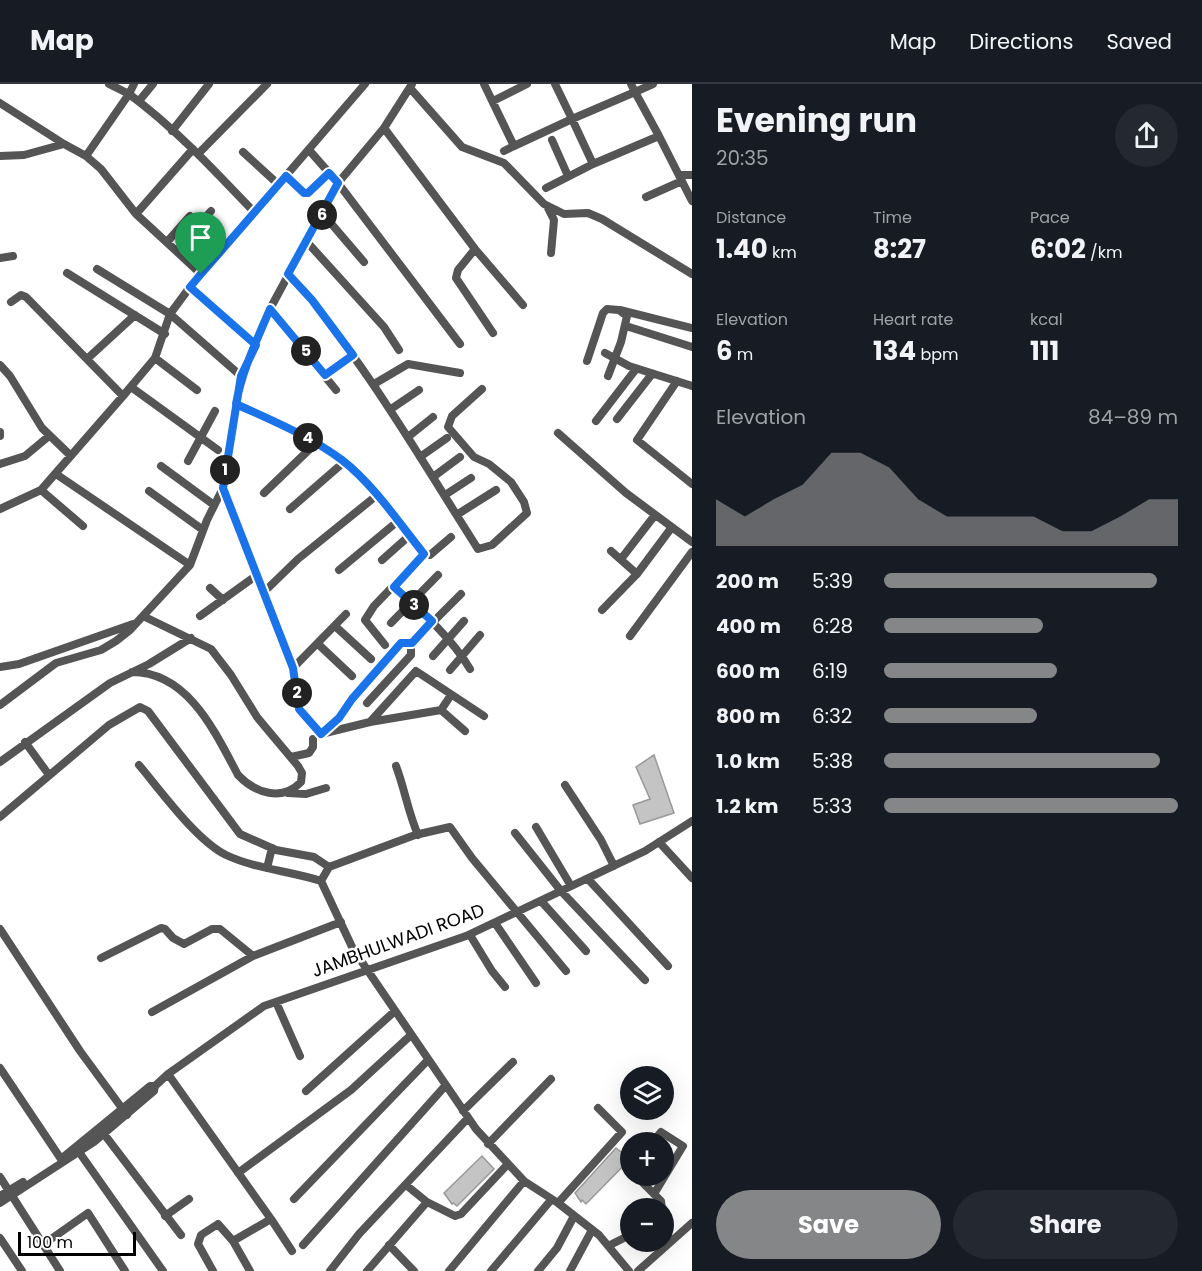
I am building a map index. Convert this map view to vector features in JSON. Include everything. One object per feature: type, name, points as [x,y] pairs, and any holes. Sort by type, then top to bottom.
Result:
[{"type":"street","points":[[109,84],[139,101],[195,152],[254,212]]},
{"type":"street","points":[[86,156],[134,84]]},
{"type":"street","points":[[139,101],[153,84]]},
{"type":"street","points":[[172,131],[209,84]]},
{"type":"street","points":[[136,214],[195,152],[267,84]]},
{"type":"street","points":[[0,509],[41,490],[131,387],[155,358],[170,314],[190,287],[365,84]]},
{"type":"street","points":[[484,84],[514,146]]},
{"type":"street","points":[[493,101],[527,84]]},
{"type":"street","points":[[555,84],[593,164]]},
{"type":"street","points":[[504,151],[633,88],[653,84]]},
{"type":"street","points":[[0,705],[45,669],[56,663],[101,650],[116,641],[140,619],[190,565],[203,530],[223,488],[241,376],[270,309],[338,183],[384,128],[411,86],[462,147],[504,163],[547,206],[554,220],[550,254]]},
{"type":"street","points":[[633,88],[692,201]]},
{"type":"street","points":[[0,103],[86,156],[101,169],[136,214],[201,274]]},
{"type":"street","points":[[384,128],[475,249],[523,305]]},
{"type":"street","points":[[546,188],[593,164],[659,136]]},
{"type":"street","points":[[552,140],[568,176]]},
{"type":"street","points":[[0,156],[24,155],[64,144]]},
{"type":"street","points":[[309,150],[338,183],[460,344]]},
{"type":"street","points":[[243,152],[279,185]]},
{"type":"street","points":[[286,176],[301,191],[308,193],[329,173]]},
{"type":"street","points":[[646,197],[680,178],[692,175]]},
{"type":"street","points":[[547,206],[564,214],[588,213],[602,219],[692,274]]},
{"type":"street","points":[[177,251],[211,211]]},
{"type":"street","points":[[323,214],[364,262]]},
{"type":"street","points":[[167,242],[190,216]]},
{"type":"street","points":[[307,242],[384,327],[399,350]]},
{"type":"street","points":[[475,249],[458,270],[456,278],[493,333]]},
{"type":"street","points":[[0,258],[13,256]]},
{"type":"street","points":[[97,269],[170,314],[241,376]]},
{"type":"street","points":[[67,273],[165,334]]},
{"type":"street","points":[[288,274],[312,300],[374,384],[478,549],[492,545],[527,513],[524,502],[511,482],[489,464],[474,457],[462,446],[448,427],[452,416],[482,389]]},
{"type":"street","points":[[190,287],[256,345]]},
{"type":"street","points":[[11,302],[21,295],[26,297],[123,396]]},
{"type":"street","points":[[270,309],[336,390]]},
{"type":"street","points":[[587,362],[603,313],[607,309],[620,310],[692,328]]},
{"type":"street","points":[[608,376],[626,326],[627,316],[620,310]]},
{"type":"street","points":[[87,359],[135,315]]},
{"type":"street","points":[[626,326],[692,347]]},
{"type":"street","points":[[605,353],[636,369],[692,386]]},
{"type":"street","points":[[325,375],[353,355]]},
{"type":"street","points":[[155,358],[197,390]]},
{"type":"street","points":[[374,384],[408,364],[460,373]]},
{"type":"street","points":[[0,365],[10,376],[31,414],[49,436],[71,456]]},
{"type":"street","points":[[596,421],[636,369]]},
{"type":"street","points":[[618,419],[652,374]]},
{"type":"street","points":[[677,381],[637,440],[692,484]]},
{"type":"street","points":[[131,387],[201,440],[218,450]]},
{"type":"street","points":[[391,409],[419,390]]},
{"type":"street","points":[[236,404],[316,443],[344,462],[398,521],[424,554],[430,555],[451,537]]},
{"type":"street","points":[[189,462],[215,411]]},
{"type":"street","points":[[408,437],[433,417]]},
{"type":"street","points":[[558,433],[626,493],[692,542]]},
{"type":"street","points":[[0,464],[25,456],[49,436]]},
{"type":"street","points":[[420,456],[447,438]]},
{"type":"street","points":[[264,493],[316,443]]},
{"type":"street","points":[[433,477],[460,457]]},
{"type":"street","points":[[290,509],[344,462]]},
{"type":"street","points":[[161,466],[214,506]]},
{"type":"street","points":[[56,474],[190,565]]},
{"type":"street","points":[[445,495],[471,478]]},
{"type":"street","points":[[223,488],[293,668],[299,709],[317,736]]},
{"type":"street","points":[[41,490],[83,526]]},
{"type":"street","points":[[458,514],[496,490]]},
{"type":"street","points":[[148,491],[203,530]]},
{"type":"street","points":[[264,592],[298,559],[376,496]]},
{"type":"street","points":[[621,559],[655,515]]},
{"type":"street","points":[[339,570],[398,521]]},
{"type":"street","points":[[602,610],[637,574],[672,527]]},
{"type":"street","points":[[382,560],[409,536]]},
{"type":"street","points":[[611,551],[637,574]]},
{"type":"street","points":[[630,636],[692,552]]},
{"type":"street","points":[[385,645],[365,620],[374,606],[424,554]]},
{"type":"street","points":[[392,623],[438,574]]},
{"type":"street","points":[[200,616],[257,575]]},
{"type":"street","points":[[394,587],[432,621],[462,655],[470,669]]},
{"type":"street","points":[[210,588],[223,600]]},
{"type":"street","points":[[367,703],[411,655],[411,643],[461,594]]},
{"type":"street","points":[[293,668],[346,614]]},
{"type":"street","points":[[0,667],[19,664],[140,619],[191,638],[211,649],[221,660],[257,717],[298,766],[302,778],[298,785],[288,793]]},
{"type":"street","points":[[433,656],[464,621]]},
{"type":"street","points":[[335,626],[370,659]]},
{"type":"street","points":[[450,670],[480,635]]},
{"type":"street","points":[[0,762],[110,683],[191,638]]},
{"type":"street","points":[[291,757],[309,753],[317,736],[339,718],[352,699],[401,643],[411,643]]},
{"type":"street","points":[[318,644],[352,676]]},
{"type":"street","points":[[370,722],[416,671],[483,716]]},
{"type":"street","points":[[132,672],[147,672],[160,676],[177,687],[202,712],[238,775],[246,783],[263,791],[279,794],[306,794],[326,788]]},
{"type":"street","points":[[317,736],[370,722],[441,710],[451,695]]},
{"type":"street","points":[[0,817],[109,725],[140,707],[148,711],[240,834],[272,848],[314,857],[329,867]]},
{"type":"street","points":[[441,710],[465,731]]},
{"type":"street","points":[[25,742],[50,775]]},
{"type":"street","points":[[139,765],[180,814],[225,854],[267,868],[321,881]]},
{"type":"street","points":[[396,766],[404,789],[406,804],[418,835]]},
{"type":"street","points":[[564,785],[601,840],[614,866]]},
{"type":"street","name":"JAMBHULWADI ROAD","points":[[0,1203],[154,1091],[155,1086],[168,1074],[264,1006],[470,934],[614,866],[692,821]]},
{"type":"street","points":[[321,881],[329,867],[418,835],[450,827],[472,858],[566,972]]},
{"type":"street","points":[[536,827],[572,886]]},
{"type":"street","points":[[515,833],[561,891],[645,980]]},
{"type":"street","points":[[659,842],[692,878]]},
{"type":"street","points":[[267,868],[272,848]]},
{"type":"street","points":[[588,879],[668,966]]},
{"type":"street","points":[[321,881],[353,949],[488,1144],[524,1181],[555,1201],[592,1230],[629,1271]]},
{"type":"street","points":[[541,901],[586,951]]},
{"type":"street","points":[[152,1012],[253,956],[341,922]]},
{"type":"street","points":[[495,923],[536,982]]},
{"type":"street","points":[[101,958],[160,928],[165,929],[173,938],[184,944],[212,929],[220,928],[253,956]]},
{"type":"street","points":[[0,930],[124,1113]]},
{"type":"street","points":[[470,934],[492,972],[505,987]]},
{"type":"street","points":[[276,1002],[300,1056]]},
{"type":"street","points":[[306,1091],[395,1011]]},
{"type":"street","points":[[238,1173],[351,1090],[411,1035]]},
{"type":"street","points":[[294,1199],[428,1060]]},
{"type":"street","points":[[330,1271],[359,1234],[406,1185],[513,1062]]},
{"type":"street","points":[[0,1068],[62,1160]]},
{"type":"street","points":[[168,1074],[292,1251]]},
{"type":"street","points":[[488,1144],[551,1079]]},
{"type":"street","points":[[303,1245],[446,1085]]},
{"type":"street","points":[[491,1271],[622,1132],[598,1108]]},
{"type":"street","name":"JAMBHULWADI ROAD","points":[[62,1160],[79,1152],[104,1134],[124,1113]]},
{"type":"street","points":[[104,1134],[181,1235]]},
{"type":"street","points":[[674,1140],[683,1146],[674,1161]]},
{"type":"street","points":[[79,1152],[163,1271]]},
{"type":"street","points":[[406,1185],[427,1202],[454,1216],[461,1214],[507,1165]]},
{"type":"street","points":[[0,1178],[60,1271]]},
{"type":"street","points":[[448,1271],[524,1181]]},
{"type":"street","points":[[646,1186],[657,1198]]},
{"type":"street","points":[[654,1194],[659,1186]]},
{"type":"street","name":"JAMBHULWADI ROAD","points":[[0,1196],[11,1193]]},
{"type":"street","points":[[165,1216],[189,1199]]},
{"type":"street","points":[[367,1271],[427,1202]]},
{"type":"street","points":[[44,1244],[88,1213],[125,1271]]},
{"type":"street","points":[[538,1271],[557,1248],[574,1216]]},
{"type":"street","points":[[234,1241],[271,1219]]},
{"type":"street","points":[[638,1271],[692,1223]]},
{"type":"street","points":[[213,1271],[198,1244],[201,1235],[218,1224],[234,1241],[250,1271]]},
{"type":"street","points":[[570,1271],[592,1230]]},
{"type":"street","points":[[0,1238],[22,1271]]},
{"type":"street","points":[[608,1246],[620,1240]]},
{"type":"street","points":[[389,1245],[414,1271]]},
{"type":"building","points":[[654,755],[674,813],[640,824],[633,805],[650,799],[636,767]]},
{"type":"building","points":[[616,1148],[620,1151],[620,1169],[586,1204],[582,1200],[581,1202],[575,1193]]},
{"type":"building","points":[[482,1156],[494,1169],[457,1206],[452,1204],[444,1193]]},
{"type":"route","points":[[201,274],[190,287],[256,345],[241,376],[236,404],[226,460],[223,488],[293,668],[299,709],[321,734],[339,718],[352,699],[401,643],[412,643],[432,621],[394,587],[424,554],[360,478],[344,462],[306,436],[236,404],[241,376],[256,345],[270,309],[325,375],[353,355],[312,300],[288,274],[338,183],[329,173],[308,193],[304,193],[286,176],[201,274]]}]
